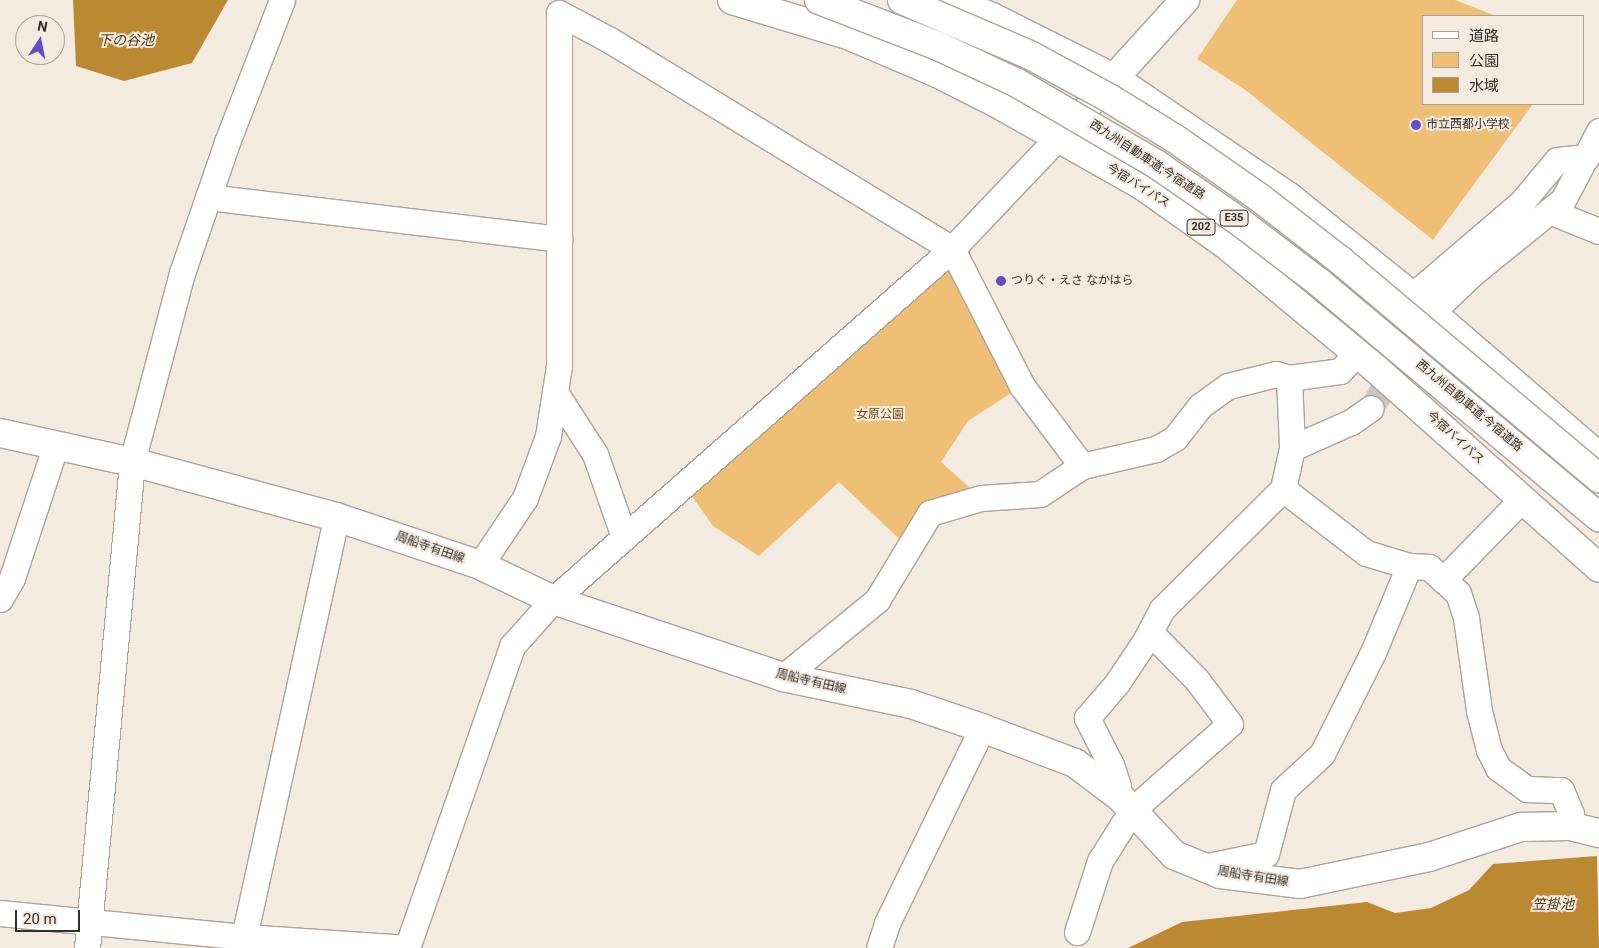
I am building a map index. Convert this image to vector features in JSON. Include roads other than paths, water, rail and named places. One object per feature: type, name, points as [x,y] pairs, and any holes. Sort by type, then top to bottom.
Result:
[{"type":"main road","name":"今宿バイパス","points":[[732,0],[848,35],[945,77],[1143,186],[1225,244],[1356,354],[1599,568]]},
{"type":"main road","name":"西九州自動車道;今宿道路","points":[[819,0],[938,46],[1017,83],[1156,164],[1240,222],[1320,284],[1599,517]]},
{"type":"main road","name":"E35","points":[[902,0],[1030,55],[1109,98],[1190,149],[1260,198],[1340,260],[1599,478]]},
{"type":"main road","points":[[948,0],[992,17],[1110,82],[1289,197],[1412,296],[1599,456]]},
{"type":"main road","points":[[1110,82],[1185,0]]},
{"type":"main road","name":"周船寺有田線","points":[[0,433],[56,447],[132,462],[336,516],[480,565],[553,600],[783,677],[911,704],[982,728],[1076,763],[1123,801],[1174,855],[1220,874],[1300,884],[1429,857],[1521,827],[1570,826],[1599,833]]},
{"type":"street","points":[[87,948],[132,462],[182,273],[208,197],[282,0]]},
{"type":"street","points":[[480,565],[525,498],[548,436],[559,366],[559,13],[608,39],[952,249],[1022,386],[1082,466]]},
{"type":"street","points":[[0,913],[244,937],[408,948],[512,646],[553,600],[952,249],[1110,82]]},
{"type":"street","points":[[1438,306],[1563,200],[1587,158],[1599,131]]},
{"type":"street","points":[[1412,296],[1521,202],[1557,160],[1587,158]]},
{"type":"street","points":[[208,197],[559,238]]},
{"type":"street","points":[[1549,211],[1599,231]]},
{"type":"street","points":[[783,677],[877,600],[930,514],[981,498],[1040,494],[1082,466],[1156,449],[1176,438],[1200,406],[1228,386],[1276,374],[1289,378],[1340,371],[1356,354]]},
{"type":"street","points":[[1123,801],[1111,765],[1087,718],[1117,683],[1150,632],[1162,609],[1283,489],[1292,448],[1289,378]]},
{"type":"street","points":[[555,392],[595,454],[624,537]]},
{"type":"street","points":[[1292,448],[1350,422],[1370,408]]},
{"type":"street","points":[[0,600],[12,578],[56,447]]},
{"type":"street","points":[[1283,489],[1366,553],[1409,566],[1429,567],[1458,593],[1466,618],[1479,711],[1489,750],[1498,768],[1527,789],[1561,790],[1571,814],[1570,826]]},
{"type":"street","points":[[1443,580],[1522,499]]},
{"type":"street","points":[[244,937],[336,516]]},
{"type":"street","points":[[1203,867],[1266,854],[1283,790],[1322,754],[1374,650],[1409,566]]},
{"type":"street","points":[[1076,932],[1123,801],[1230,724],[1197,680],[1150,632]]},
{"type":"street","points":[[879,948],[888,923],[982,728]]},
{"type":"water","name":"下の谷池","points":[[73,0],[228,0],[192,63],[124,81],[76,66]]},
{"type":"water","name":"笠掛池","points":[[1597,856],[1599,948],[1128,948],[1182,922],[1367,902],[1395,913],[1431,908],[1469,890],[1493,864]]},
{"type":"tunnel","points":[[1371,408],[1434,312]]},
{"type":"place","name":"市立西都小学校","points":[[1416,125]]},
{"type":"place","name":"つりぐ・えさ なかはら","points":[[1001,281]]},
{"type":"park label","name":"女原公園","points":[[880,415]]}]
